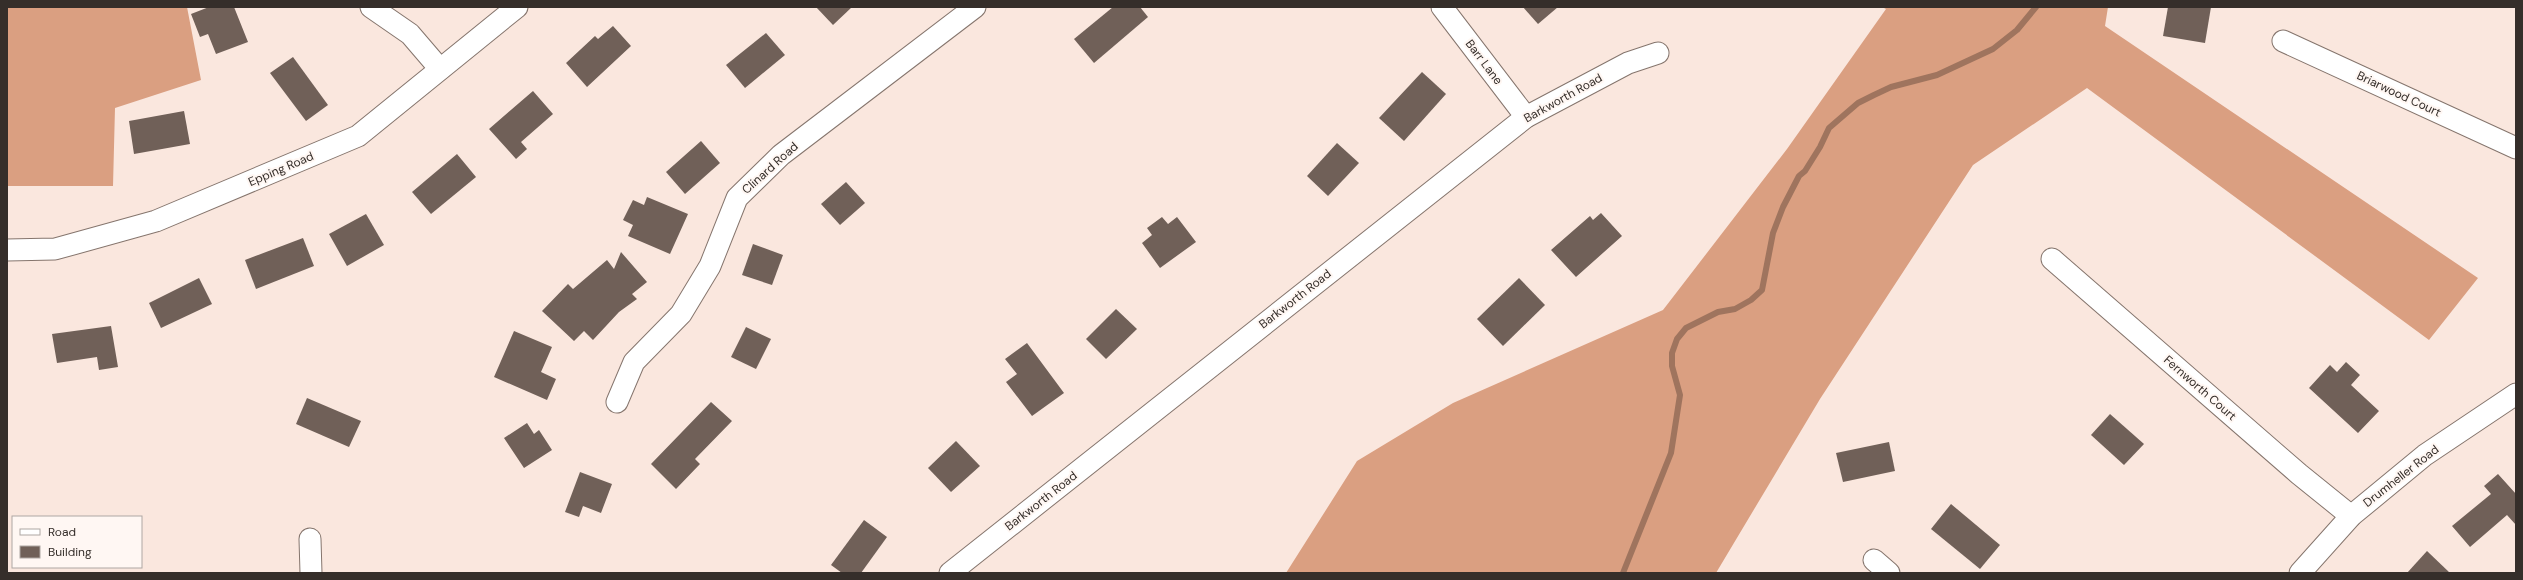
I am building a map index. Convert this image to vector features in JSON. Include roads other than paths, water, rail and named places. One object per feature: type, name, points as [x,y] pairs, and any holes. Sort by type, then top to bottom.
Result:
[{"type":"street","points":[[371,7],[410,34],[440,69]]},
{"type":"street","name":"Epping Road","points":[[7,250],[55,249],[163,218],[358,136],[517,7]]},
{"type":"street","name":"Clinard Road","points":[[617,402],[634,362],[681,314],[710,266],[737,198],[781,155],[975,7]]},
{"type":"street","name":"Barr Lane","points":[[1442,7],[1526,117]]},
{"type":"street","name":"Briarwood Court","points":[[2283,41],[2516,148]]},
{"type":"street","name":"Barkworth Road","points":[[950,573],[1526,117],[1628,63],[1658,53]]},
{"type":"street","name":"Fernworth Court","points":[[2052,259],[2293,469],[2351,516]]},
{"type":"street","name":"Drumheller Road","points":[[2300,573],[2351,516],[2425,454],[2516,394]]},
{"type":"street","points":[[310,539],[311,573]]},
{"type":"waterway","points":[[1623,573],[1671,453],[1680,395],[1672,366],[1672,353],[1677,339],[1686,328],[1718,312],[1735,309],[1751,300],[1762,290],[1773,233],[1783,207],[1799,176],[1805,171],[1820,147],[1829,128],[1858,103],[1874,95],[1891,87],[1937,75],[1993,49],[2017,30],[2036,7]]}]
